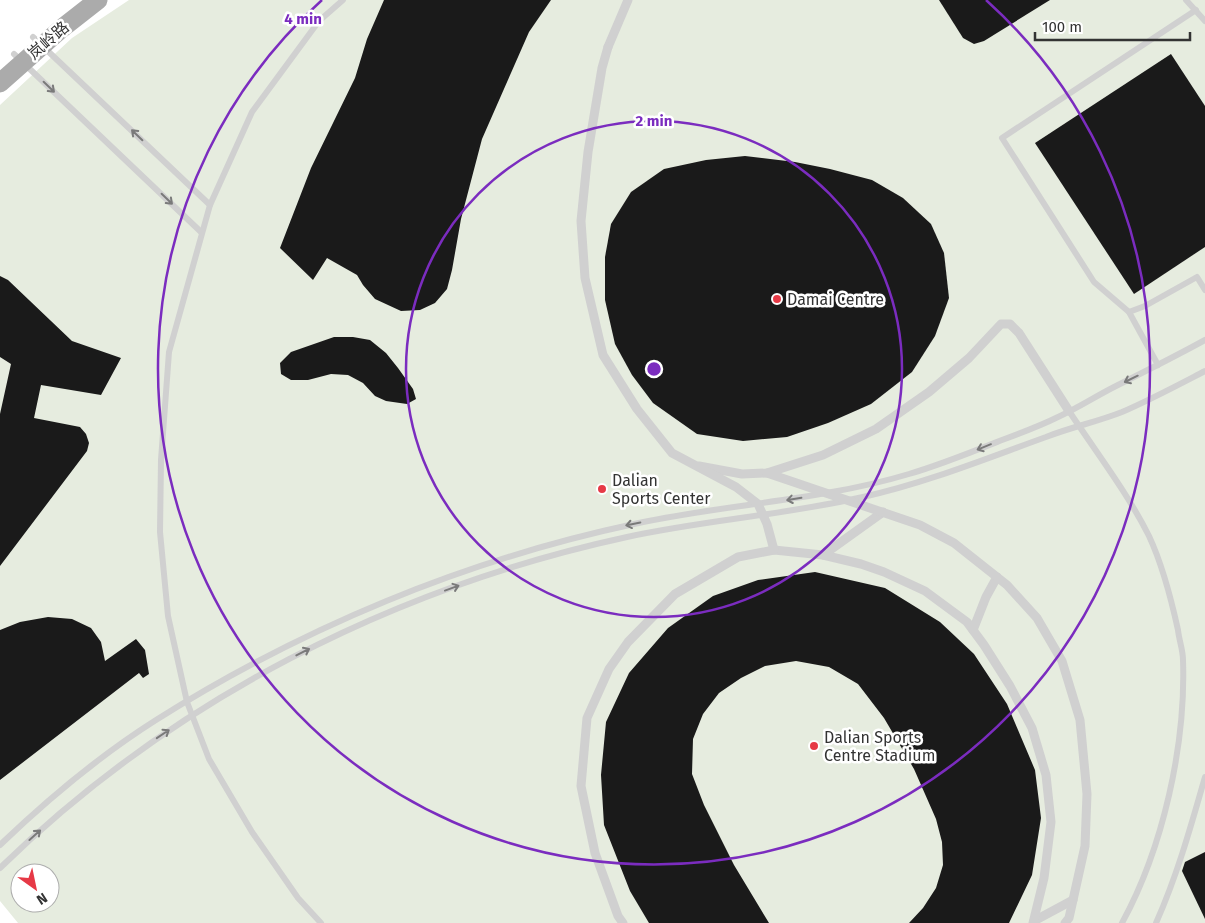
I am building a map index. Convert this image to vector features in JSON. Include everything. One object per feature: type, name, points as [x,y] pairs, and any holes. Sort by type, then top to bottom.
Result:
[{"type":"main road","name":"岚岭路","points":[[38,41],[77,0]]},
{"type":"main road","name":"岚岭路","points":[[0,83],[12,61],[98,0]]},
{"type":"street","points":[[628,0],[608,47],[602,68],[587,162],[581,222],[585,278],[603,355],[637,409],[672,453],[736,486],[758,504],[767,524],[774,550]]},
{"type":"street","points":[[699,466],[742,474],[767,473],[823,455],[876,429],[929,392],[969,358],[1001,324],[1010,324],[1023,340],[1069,411]]},
{"type":"street","points":[[767,473],[920,525],[954,543],[1007,585],[1037,618],[1062,661],[1080,720],[1087,794],[1085,846],[1069,918],[1066,923]]},
{"type":"street","points":[[823,555],[883,512]]},
{"type":"street","points":[[623,923],[618,916],[595,853],[581,786],[587,718],[609,669],[628,642],[675,594],[738,557],[774,550],[823,555],[861,564],[884,572],[925,592],[967,622],[973,630],[1010,686],[1032,728],[1046,775],[1051,822],[1044,878],[1033,922]]},
{"type":"street","points":[[973,630],[986,597],[997,577]]},
{"type":"street","points":[[1033,922],[1073,900]]},
{"type":"lane","points":[[321,923],[298,898],[252,832],[209,759],[187,702],[168,616],[160,532],[161,460],[169,352],[210,205],[252,112],[319,21],[343,0]]},
{"type":"lane","points":[[1186,0],[1205,21]]},
{"type":"lane","points":[[1158,365],[1129,312],[1094,282],[1002,138],[1196,10]]},
{"type":"lane","points":[[38,41],[210,205]]},
{"type":"lane","points":[[12,61],[201,232]]},
{"type":"lane","points":[[1129,312],[1145,306],[1197,277],[1205,290]]},
{"type":"lane","points":[[0,845],[47,801],[155,721],[255,663],[348,617],[394,597],[506,557],[634,524],[697,512],[853,489],[911,474],[1044,424],[1205,340]]},
{"type":"lane","points":[[0,868],[97,782],[221,696],[262,673],[396,609],[509,568],[626,538],[678,527],[810,508],[913,485],[1120,413],[1205,370]]},
{"type":"lane","points":[[1069,411],[1127,498],[1149,536],[1171,594],[1183,658],[1182,716],[1170,790],[1153,850],[1132,904],[1122,923]]},
{"type":"lane","points":[[1156,923],[1164,906],[1191,828],[1205,777]]},
{"type":"shaded area","name":"Dalian Sports Center","points":[[129,0],[1205,0],[1205,923],[18,923],[0,901],[0,105],[72,38]]},
{"type":"building","points":[[384,0],[551,0],[529,32],[482,139],[461,219],[447,289],[435,303],[420,310],[401,311],[375,299],[357,275],[327,258],[313,280],[280,248],[311,168],[355,78],[367,39]]},
{"type":"building","points":[[939,0],[1050,0],[984,41],[974,44],[963,38]]},
{"type":"building","points":[[1171,54],[1205,106],[1205,247],[1134,294],[1035,143]]},
{"type":"building","name":"Damai Centre","points":[[745,156],[795,162],[872,180],[903,198],[931,224],[944,253],[949,298],[935,336],[912,372],[871,404],[828,423],[787,437],[743,441],[697,434],[653,403],[632,375],[615,344],[605,300],[605,257],[611,224],[631,192],[664,169],[706,160]]},
{"type":"building","points":[[0,276],[8,280],[72,341],[121,358],[101,395],[41,385],[34,418],[80,427],[86,434],[89,443],[87,451],[0,566],[0,414],[11,364],[0,357]]},
{"type":"building","points":[[334,337],[353,337],[370,340],[386,353],[398,368],[413,389],[416,399],[407,404],[386,401],[375,396],[363,383],[348,375],[331,374],[308,380],[291,380],[281,374],[280,363],[291,352]]},
{"type":"building","name":"Dalian Sports Centre Stadium","points":[[815,572],[885,588],[940,622],[974,654],[1007,704],[1035,770],[1041,818],[1032,875],[1009,923],[909,923],[923,908],[936,888],[943,865],[942,842],[936,819],[914,769],[884,718],[858,684],[829,667],[796,661],[765,666],[741,678],[719,693],[703,714],[693,739],[692,774],[704,805],[734,865],[769,923],[649,923],[630,891],[604,825],[601,775],[606,722],[629,673],[668,628],[713,596],[758,580]]},
{"type":"building","points":[[48,617],[72,619],[91,628],[101,642],[105,661],[136,639],[145,650],[149,674],[143,678],[139,673],[0,780],[0,630],[20,622]]},
{"type":"building","points":[[1205,852],[1205,919],[1182,871],[1185,862]]},
{"type":"place","name":"Damai Centre","points":[[777,299]]},
{"type":"place","name":"Dalian Sports Center","points":[[602,489]]},
{"type":"place","name":"Dalian Sports Centre Stadium","points":[[814,746]]}]
